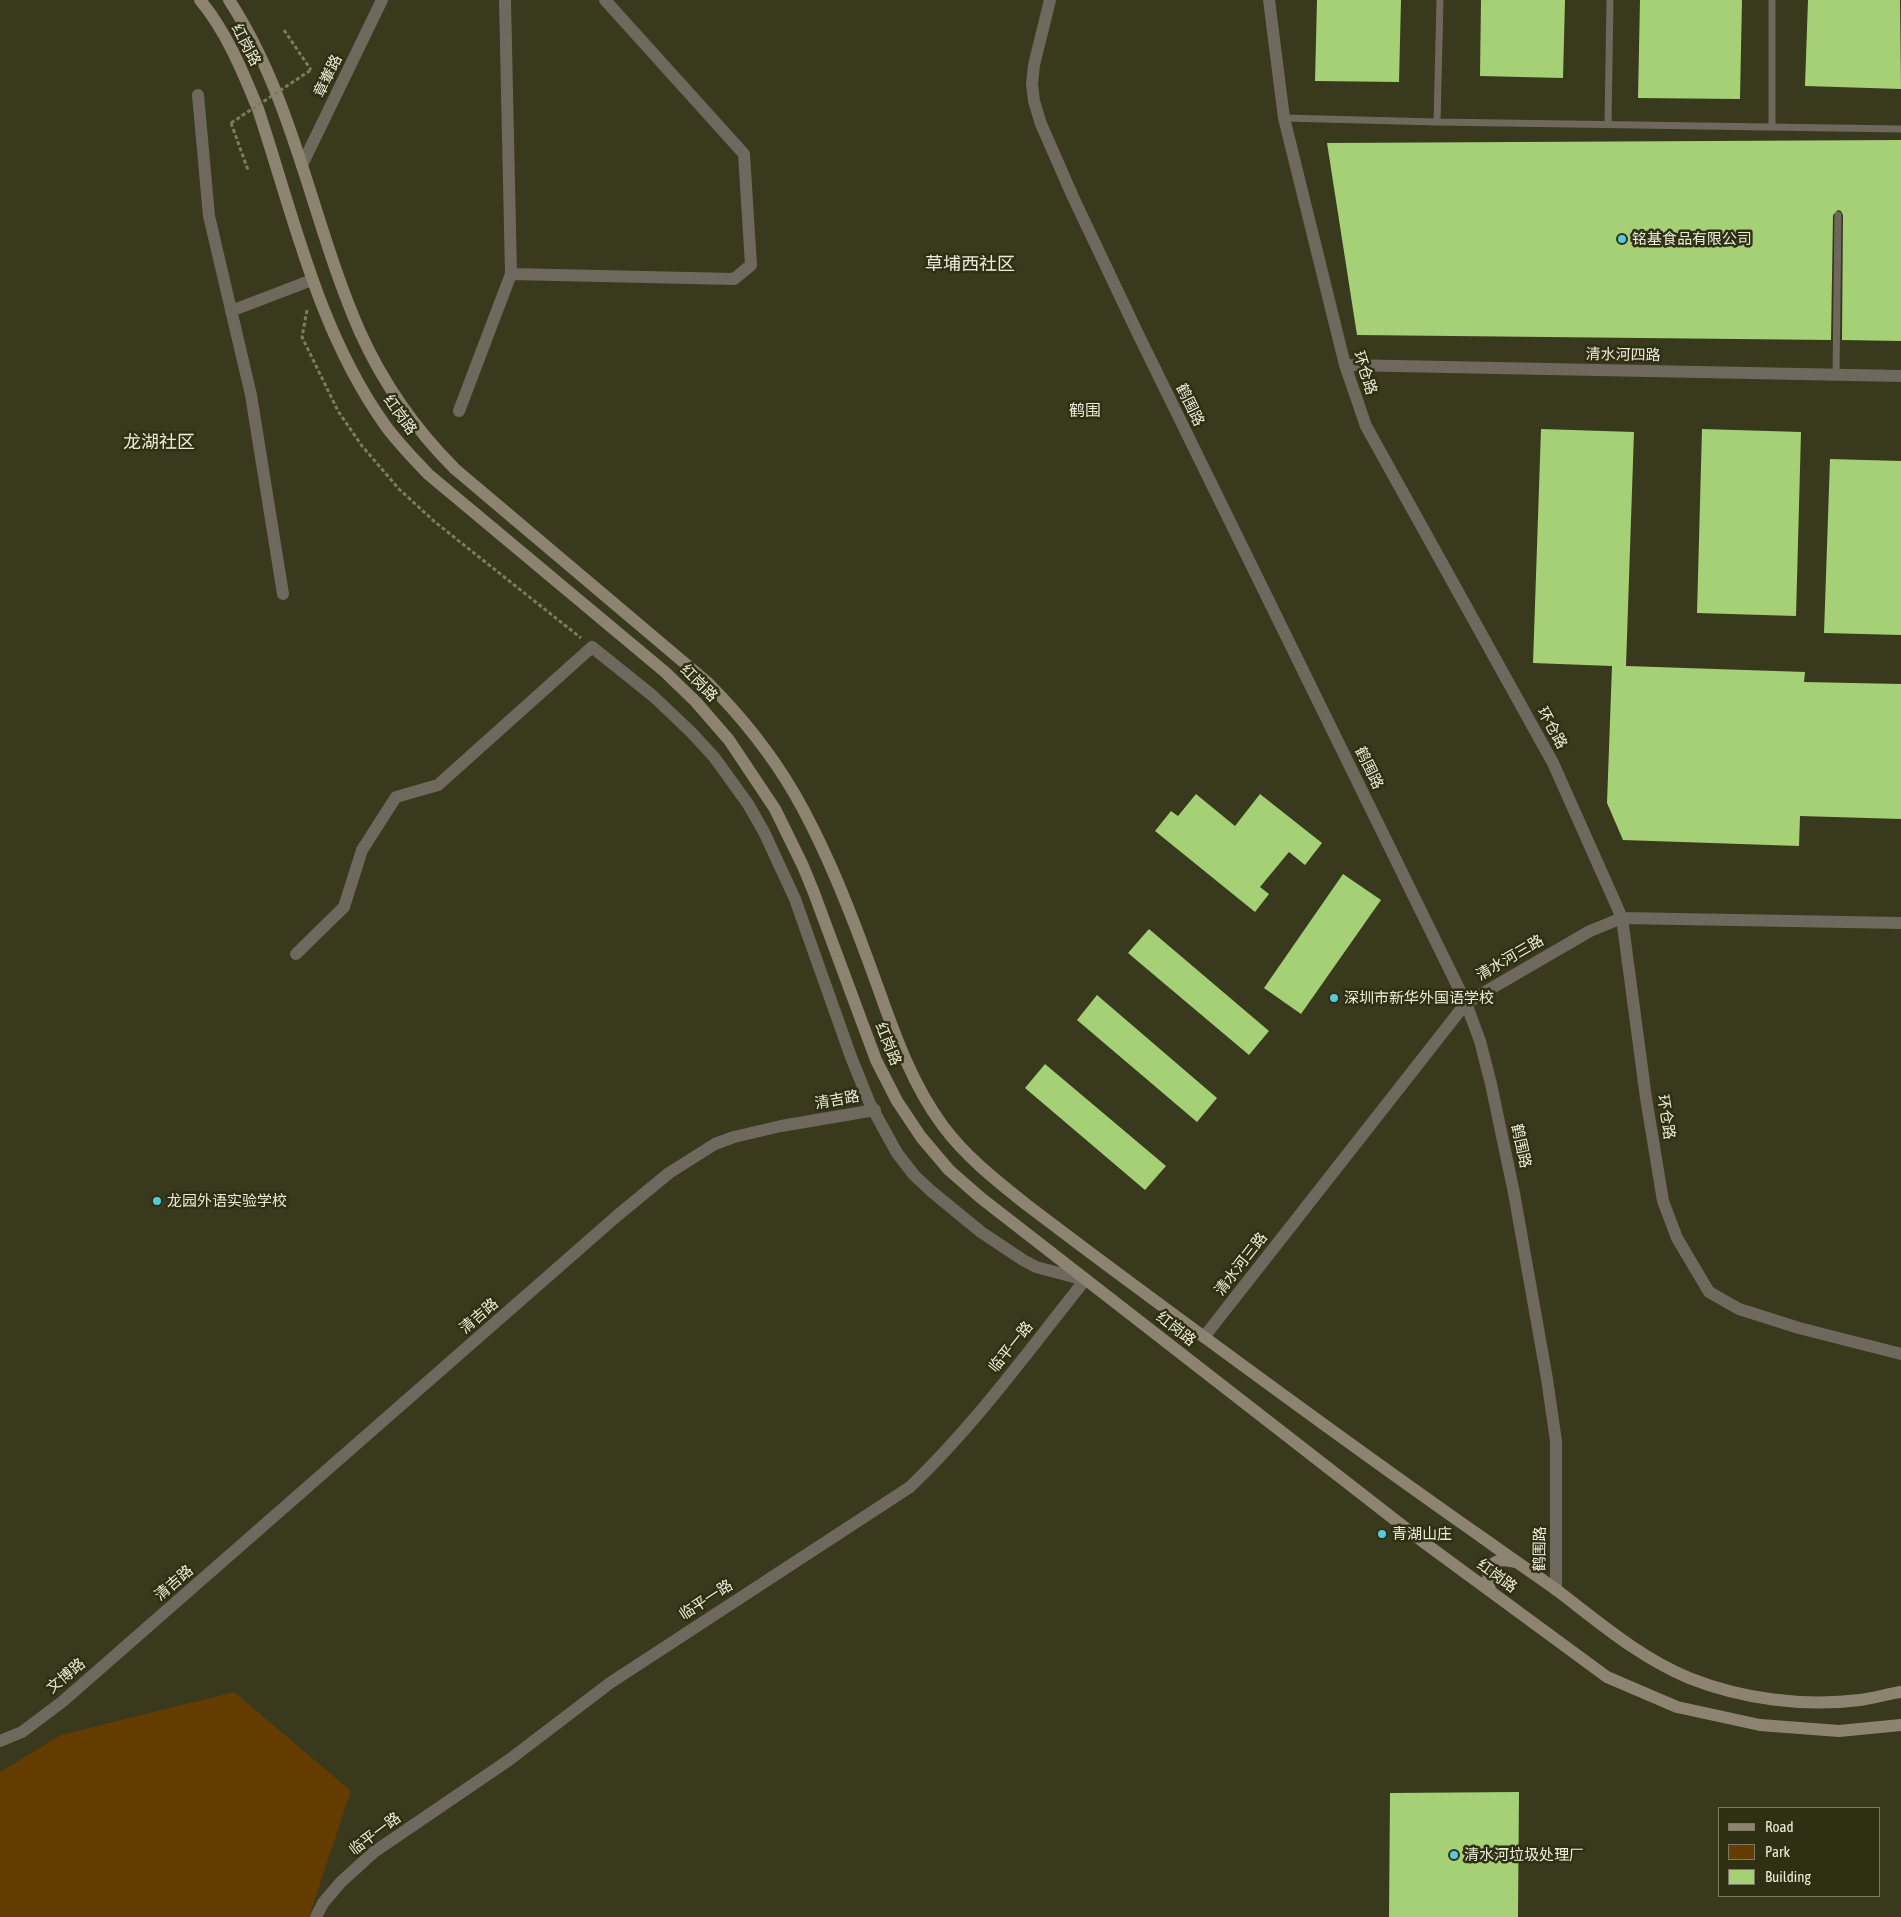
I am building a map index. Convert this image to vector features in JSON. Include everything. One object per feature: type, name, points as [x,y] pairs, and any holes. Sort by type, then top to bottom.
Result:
[{"type":"main road","name":"红岗路","points":[[200,0],[234,56],[258,110],[312,280],[349,366],[373,408],[398,442],[442,487],[664,672],[696,702],[729,740],[770,801],[803,866],[887,1085],[908,1119],[934,1153],[963,1183],[1426,1544],[1607,1677],[1677,1707],[1760,1725],[1803,1730],[1839,1731],[1901,1725]]},
{"type":"main road","name":"红岗路","points":[[229,0],[245,26],[270,76],[302,165],[339,279],[361,333],[397,399],[426,438],[471,483],[707,682],[746,725],[794,792],[824,852],[853,920],[910,1068],[930,1108],[944,1128],[969,1156],[998,1182],[1204,1337],[1444,1512],[1556,1590],[1636,1651],[1672,1670],[1714,1686],[1762,1698],[1808,1702],[1862,1700],[1901,1692]]},
{"type":"main road","points":[[1490,1590],[1488,1573],[1497,1560],[1504,1559],[1518,1563]]},
{"type":"street","name":"章輋路","points":[[302,165],[382,0]]},
{"type":"street","points":[[459,411],[511,274],[505,0]]},
{"type":"street","points":[[511,274],[734,279],[751,265],[744,154],[605,0]]},
{"type":"street","name":"鹤围路","points":[[1050,0],[1034,65],[1032,84],[1034,101],[1042,124],[1073,197],[1138,334],[1466,1003],[1480,1041],[1514,1193],[1556,1441],[1556,1590]]},
{"type":"street","name":"环仓路","points":[[1269,0],[1284,118],[1345,365],[1366,426],[1553,763],[1622,918],[1646,1098],[1663,1201],[1677,1238],[1709,1292],[1739,1309],[1799,1328],[1901,1354]]},
{"type":"street","points":[[198,95],[209,216],[250,395],[283,594]]},
{"type":"street","points":[[231,311],[312,280]]},
{"type":"street","name":"清水河四路","points":[[1345,365],[1901,376]]},
{"type":"street","points":[[296,954],[344,907],[362,850],[396,797],[438,785],[592,647],[653,696],[692,732],[714,757],[748,804],[764,832],[795,899],[851,1057],[870,1104],[897,1153],[931,1191],[981,1232],[1036,1267],[1085,1280]]},
{"type":"street","name":"清水河三路","points":[[1204,1337],[1466,1003],[1590,931],[1622,918],[1901,923]]},
{"type":"street","name":"清吉路","points":[[147,1628],[618,1215],[669,1173],[715,1144],[734,1138],[781,1126],[874,1110]]},
{"type":"street","name":"临平一路","points":[[316,1917],[323,1904],[340,1882],[374,1852],[509,1760],[610,1683],[910,1488],[962,1434],[1085,1280]]},
{"type":"street","name":"文博路","points":[[0,1741],[22,1732],[62,1702],[147,1628]]},
{"type":"lane","points":[[1437,122],[1440,0]]},
{"type":"lane","points":[[1608,125],[1610,0]]},
{"type":"lane","points":[[1772,0],[1772,127]]},
{"type":"lane","points":[[1284,118],[1901,129]]},
{"type":"lane","points":[[1836,375],[1838,214]]},
{"type":"path","points":[[248,170],[231,123],[311,70],[284,30]]},
{"type":"green space","points":[[234,1692],[351,1791],[309,1917],[0,1917],[0,1772],[61,1735]]},
{"type":"building","points":[[1317,0],[1401,0],[1399,82],[1315,81]]},
{"type":"building","points":[[1481,0],[1565,0],[1563,78],[1480,76]]},
{"type":"building","points":[[1640,0],[1742,0],[1740,99],[1638,98]]},
{"type":"building","points":[[1808,0],[1900,0],[1901,89],[1805,86]]},
{"type":"building","name":"铭基食品有限公司","points":[[1901,140],[1901,341],[1842,340],[1843,215],[1838,210],[1833,215],[1831,340],[1357,335],[1327,143]]},
{"type":"building","points":[[1541,429],[1634,432],[1626,666],[1805,672],[1804,682],[1901,684],[1901,819],[1800,816],[1799,846],[1623,840],[1607,803],[1612,666],[1533,663]]},
{"type":"building","points":[[1702,429],[1801,432],[1796,616],[1697,613]]},
{"type":"building","points":[[1830,459],[1901,461],[1901,635],[1824,633]]},
{"type":"building","points":[[1196,794],[1235,826],[1260,794],[1322,843],[1305,865],[1289,852],[1260,887],[1269,894],[1255,912],[1155,831],[1171,811],[1178,816]]},
{"type":"building","points":[[1343,874],[1381,900],[1301,1014],[1264,988]]},
{"type":"building","points":[[1149,929],[1269,1031],[1249,1055],[1128,953]]},
{"type":"building","points":[[1097,995],[1217,1098],[1197,1122],[1077,1020]]},
{"type":"building","points":[[1045,1064],[1166,1166],[1145,1190],[1025,1088]]},
{"type":"building","name":"清水河垃圾处理厂","points":[[1519,1792],[1518,1917],[1389,1917],[1390,1793]]},
{"type":"place","name":"铭基食品有限公司","points":[[1622,239]]},
{"type":"place","name":"深圳市新华外国语学校","points":[[1334,998]]},
{"type":"place","name":"龙园外语实验学校","points":[[157,1201]]},
{"type":"place","name":"青湖山庄","points":[[1382,1534]]},
{"type":"place","name":"清水河垃圾处理厂","points":[[1454,1855]]},
{"type":"district","name":"草埔西社区","points":[[970,264]]},
{"type":"district","name":"鹤围","points":[[1085,411]]},
{"type":"district","name":"龙湖社区","points":[[159,442]]}]
